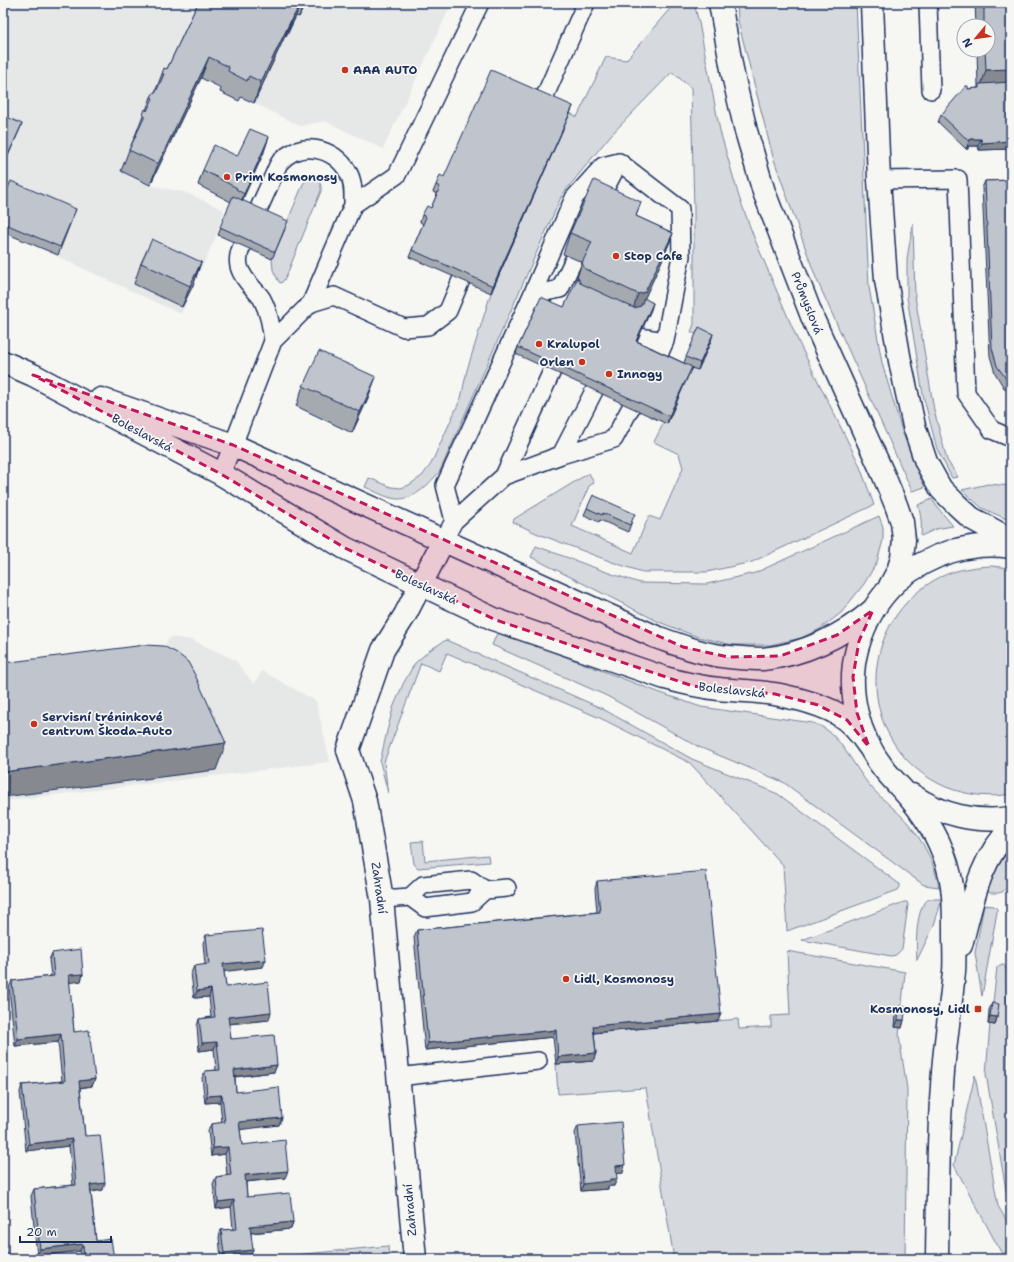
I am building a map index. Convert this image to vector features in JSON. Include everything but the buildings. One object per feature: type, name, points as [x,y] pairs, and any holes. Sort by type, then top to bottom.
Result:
[{"type":"street","name":"Průmyslová","points":[[720,3],[736,89],[746,131],[764,192],[813,319],[884,476],[902,522],[904,540],[902,558],[898,571],[868,621],[859,641],[855,659],[853,677],[854,701],[864,736],[869,747]]},
{"type":"street","points":[[872,3],[879,180],[886,280],[900,361],[914,426],[926,462],[941,489],[971,518],[1011,540]]},
{"type":"street","name":"Boleslavská","points":[[3,362],[33,375],[220,474],[345,548],[496,620],[665,678],[693,686],[775,694],[818,705],[847,720],[860,733],[869,747]]},
{"type":"street","points":[[33,375],[233,445],[656,637],[683,647],[728,657],[762,659],[796,652],[817,645],[854,626],[880,602],[905,574],[928,560],[954,550],[974,546],[1011,548]]},
{"type":"street","name":"Zahradní","points":[[415,1259],[382,899],[365,801],[348,750],[383,650],[405,615],[443,540]]},
{"type":"street","points":[[869,747],[882,766],[913,802],[930,825],[949,871],[953,895],[954,969],[944,1061],[940,1130],[937,1259]]},
{"type":"street","points":[[897,784],[928,805],[965,818],[997,820],[1011,818]]},
{"type":"street","points":[[954,969],[981,876],[993,850],[1011,829]]},
{"type":"lane","points":[[353,205],[398,175],[480,3]]},
{"type":"lane","points":[[542,100],[586,3]]},
{"type":"lane","points":[[928,3],[931,90]]},
{"type":"lane","points":[[220,474],[233,445],[273,341],[311,303],[353,205],[354,188],[348,172],[338,160],[326,152],[313,148],[301,150],[289,154],[279,163],[256,215]]},
{"type":"lane","points":[[596,206],[619,162]]},
{"type":"lane","points":[[454,521],[445,485],[532,295],[574,198],[603,166],[619,162]]},
{"type":"lane","points":[[619,162],[680,210],[681,256],[666,341],[657,360]]},
{"type":"lane","points":[[879,180],[958,179],[966,393],[992,430],[1011,438]]},
{"type":"lane","points":[[242,246],[238,254],[239,267],[245,280],[261,298],[269,315],[273,341]]},
{"type":"lane","points":[[532,295],[560,288],[574,259]]},
{"type":"lane","points":[[311,303],[334,296],[404,328],[428,326],[448,310],[461,280]]},
{"type":"lane","points":[[639,337],[666,341]]},
{"type":"lane","points":[[504,476],[552,371]]},
{"type":"lane","points":[[562,455],[594,391]]},
{"type":"lane","points":[[443,540],[454,521],[504,476],[562,455],[614,439],[631,407]]},
{"type":"lane","points":[[382,899],[410,897],[423,885],[472,880],[485,890]]},
{"type":"lane","points":[[410,897],[425,908],[472,902],[485,890],[507,888]]},
{"type":"lane","points":[[398,1077],[538,1061]]},
{"type":"highlighted area","points":[[33,375],[233,445],[683,647],[728,657],[780,656],[837,635],[873,610],[859,641],[853,677],[857,713],[869,747],[847,720],[818,705],[775,694],[693,686],[496,620],[345,548],[221,474]]},
{"type":"shaded area","points":[[3,3],[200,3],[150,185],[187,193],[224,210],[216,236],[181,314],[3,231]]},
{"type":"shaded area","name":"AAA AUTO","points":[[305,3],[452,3],[383,149],[325,121],[300,126],[254,103],[285,36],[296,16],[299,17]]},
{"type":"shaded area","points":[[680,3],[694,3],[720,131],[739,197],[755,240],[799,343],[859,464],[874,505],[752,562],[707,572],[642,572],[536,533],[513,522],[514,519],[589,473],[594,483],[589,486],[572,526],[633,553],[649,516],[660,520],[683,468],[679,454],[654,442],[691,368],[711,341],[691,332],[694,324],[694,210],[691,88],[672,72],[610,136],[562,195],[440,471],[422,490],[404,499],[389,497],[365,487],[369,478],[391,487],[401,488],[409,485],[422,476],[431,464],[461,398],[467,370],[491,293],[570,113],[577,117],[606,57],[626,60],[673,5]]},
{"type":"shaded area","points":[[737,3],[856,3],[869,287],[882,363],[902,431],[925,487],[912,491],[816,278],[773,157],[738,21]]},
{"type":"shaded area","points":[[308,178],[314,178],[320,183],[321,191],[285,279],[281,283],[273,270],[272,259],[303,184]]},
{"type":"shaded area","points":[[913,223],[915,296],[934,410],[947,460],[958,477],[952,478],[937,449],[923,395],[907,297],[907,259]]},
{"type":"shaded area","points":[[988,484],[1011,486],[1011,521],[982,508],[962,490]]},
{"type":"shaded area","points":[[932,499],[953,526],[936,529],[921,536],[921,520],[918,505]]},
{"type":"shaded area","points":[[879,516],[883,527],[883,540],[877,562],[864,584],[841,613],[820,629],[801,638],[770,645],[733,645],[698,637],[659,622],[531,557],[536,546],[640,583],[707,584],[755,573]]},
{"type":"shaded area","points":[[991,566],[1011,568],[1011,794],[994,796],[970,794],[954,790],[946,787],[917,769],[895,746],[882,718],[876,688],[878,658],[888,629],[907,602],[933,581],[947,574],[969,568]]},
{"type":"shaded area","points":[[498,631],[701,707],[813,723],[824,728],[838,741],[870,786],[903,817],[913,829],[928,853],[935,870],[939,887],[924,885],[921,883],[783,782],[699,747],[607,696],[492,645]]},
{"type":"shaded area","points":[[171,637],[192,640],[235,660],[254,684],[262,671],[316,701],[330,762],[3,801],[3,675],[154,656]]},
{"type":"shaded area","points":[[446,640],[601,708],[692,759],[778,794],[900,884],[900,887],[898,890],[787,931],[783,865],[690,763],[600,718],[447,653],[439,671],[421,663],[384,762],[388,793],[380,762],[393,708],[403,684],[415,663],[430,650]]},
{"type":"shaded area","points":[[423,841],[425,861],[488,855],[489,862],[418,868],[414,864],[411,842]]},
{"type":"shaded area","points":[[1011,850],[1011,873],[1006,889],[999,893],[986,892],[995,869],[1001,860]]},
{"type":"shaded area","points":[[929,899],[942,899],[934,925],[917,960],[917,927],[924,903]]},
{"type":"shaded area","points":[[907,902],[908,905],[902,949],[896,955],[891,956],[802,940]]},
{"type":"shaded area","points":[[984,905],[994,906],[997,909],[997,912],[982,996],[975,953]]},
{"type":"shaded area","points":[[787,951],[905,972],[899,1036],[907,1089],[905,1259],[674,1259],[646,1088],[558,1094],[556,1064],[593,1061],[591,1033],[738,1019],[739,1029],[771,1027],[771,1016],[790,1015]]},
{"type":"shaded area","points":[[1002,964],[1005,966],[1006,971],[1011,1197],[1007,1196],[986,1074],[990,1024],[995,1024],[992,1011],[997,967]]},
{"type":"shaded area","points":[[975,1075],[998,1206],[1011,1228],[1011,1249],[1002,1254],[954,1165]]},
{"type":"shaded area","points":[[3,1216],[8,1259],[3,1259]]},
{"type":"shaded area","points":[[388,1246],[389,1259],[294,1259],[294,1255]]},
{"type":"place","name":"AAA AUTO","points":[[345,70]]},
{"type":"place","name":"Prim Kosmonosy","points":[[227,177]]},
{"type":"place","name":"Stop Cafe","points":[[616,256]]},
{"type":"place","name":"Kralupol","points":[[539,344]]},
{"type":"place","name":"Orlen","points":[[582,362]]},
{"type":"place","name":"Innogy","points":[[609,374]]},
{"type":"place","name":"Servisní tréninkové centrum Škoda-Auto","points":[[34,724]]},
{"type":"place","name":"Lidl, Kosmonosy","points":[[566,979]]},
{"type":"place","name":"Kosmonosy, Lidl","points":[[978,1009]]}]
